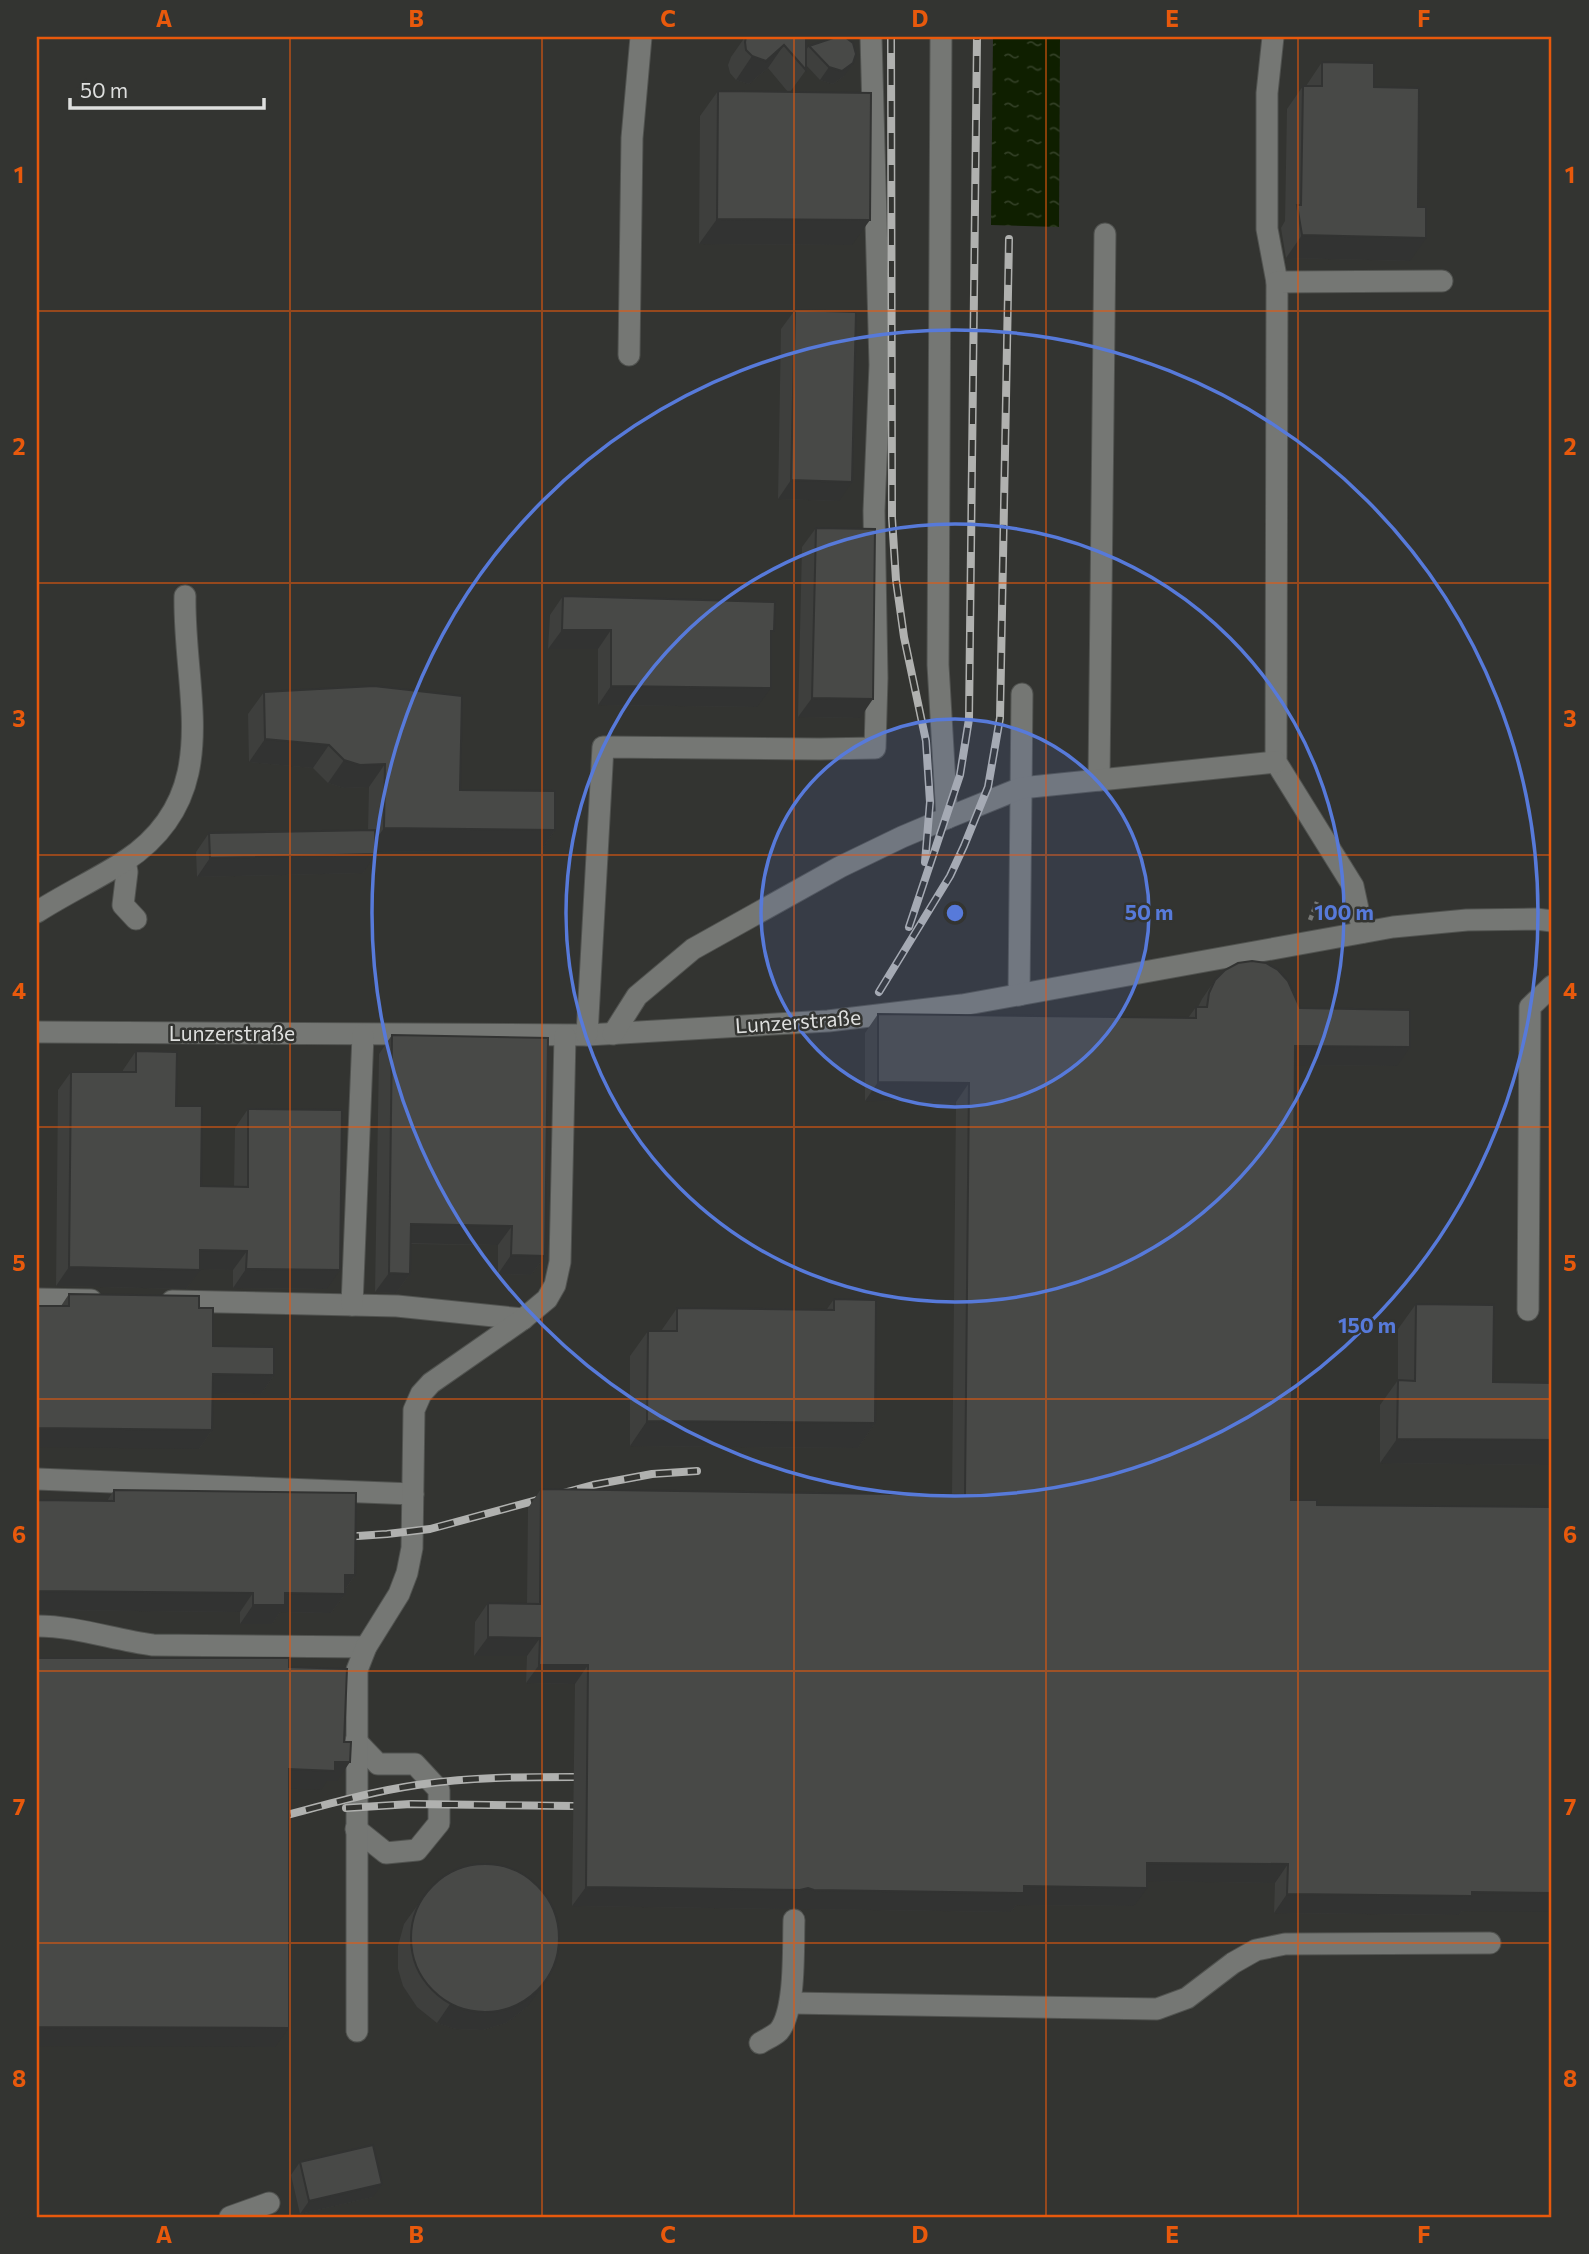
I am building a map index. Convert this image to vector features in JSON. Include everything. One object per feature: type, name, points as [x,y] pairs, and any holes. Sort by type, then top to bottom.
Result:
[{"type":"street","points":[[629,355],[632,138],[641,37]]},
{"type":"street","points":[[587,1035],[603,747],[820,750],[874,748],[877,678],[874,511],[880,365],[871,37]]},
{"type":"street","points":[[941,37],[938,665],[947,818]]},
{"type":"street","points":[[1273,37],[1266,93],[1267,229],[1277,282],[1276,762],[1353,886],[1363,932]]},
{"type":"street","points":[[1099,780],[1105,234]]},
{"type":"street","points":[[1277,282],[1442,281]]},
{"type":"street","points":[[37,912],[125,860],[149,841],[167,820],[181,796],[191,767],[194,730],[184,624],[185,596]]},
{"type":"street","points":[[1019,995],[1022,694]]},
{"type":"street","points":[[613,1034],[637,996],[693,949],[840,867],[947,818],[1021,788],[1276,762]]},
{"type":"street","points":[[125,860],[127,872],[123,905],[136,919]]},
{"type":"street","name":"Lunzerstraße","points":[[37,1032],[587,1035],[828,1021],[962,1005],[1393,926],[1467,920],[1552,921]]},
{"type":"street","points":[[1528,1310],[1530,1007],[1552,986]]},
{"type":"street","points":[[352,1305],[363,1035]]},
{"type":"street","points":[[358,2031],[356,1670],[366,1647],[399,1594],[407,1573],[412,1548],[414,1410],[421,1394],[431,1383],[523,1319],[547,1299],[555,1286],[560,1262],[565,1035]]},
{"type":"street","points":[[37,1299],[105,1300]]},
{"type":"street","points":[[146,1301],[397,1306],[523,1319]]},
{"type":"street","points":[[37,1479],[413,1494]]},
{"type":"street","points":[[37,1626],[56,1626],[153,1645],[366,1647]]},
{"type":"street","points":[[356,1741],[378,1765],[415,1764],[439,1790],[439,1823],[417,1850],[386,1853],[356,1829]]},
{"type":"street","points":[[760,2043],[777,2033],[785,2020],[790,2003],[794,1920]]},
{"type":"street","points":[[790,2003],[1157,2009],[1186,1998],[1233,1963],[1256,1950],[1285,1944],[1490,1943]]},
{"type":"street","points":[[230,2217],[269,2203]]},
{"type":"path","points":[[1307,927],[1317,902]]},
{"type":"water","points":[[993,37],[1060,37],[1059,227],[991,225]]},
{"type":"building","points":[[746,37],[806,37],[806,70],[784,45],[766,61],[752,56],[746,50]]},
{"type":"building","points":[[836,37],[845,37],[853,43],[856,54],[853,63],[842,71],[829,67],[809,46]]},
{"type":"building","points":[[1322,62],[1374,63],[1374,87],[1419,88],[1418,207],[1426,207],[1426,238],[1302,235],[1297,205],[1301,205],[1303,86],[1322,86]]},
{"type":"building","points":[[718,91],[871,93],[870,220],[717,219]]},
{"type":"building","points":[[795,310],[856,312],[852,482],[791,480]]},
{"type":"building","points":[[816,528],[875,529],[873,699],[812,698]]},
{"type":"building","points":[[563,596],[775,602],[774,631],[771,631],[771,688],[611,686],[611,630],[562,630]]},
{"type":"building","points":[[374,686],[462,696],[460,790],[555,791],[555,830],[384,828],[385,764],[360,765],[344,760],[329,745],[265,739],[264,692]]},
{"type":"building","points":[[375,830],[376,854],[210,858],[209,833]]},
{"type":"building","points":[[1238,963],[1266,963],[1278,970],[1288,981],[1300,1008],[1410,1010],[1410,1047],[1295,1046],[1291,1500],[1317,1500],[1317,1505],[1552,1507],[1552,1893],[1472,1892],[1472,1896],[1287,1894],[1288,1864],[1147,1863],[1147,1888],[1024,1886],[1024,1893],[586,1887],[588,1665],[539,1665],[540,1638],[488,1637],[488,1603],[540,1604],[541,1489],[965,1495],[969,1083],[878,1082],[878,1014],[1196,1018],[1196,1007],[1207,1007],[1215,980]]},
{"type":"building","points":[[392,1035],[548,1038],[545,1256],[511,1255],[512,1226],[411,1224],[410,1274],[389,1273]]},
{"type":"building","points":[[136,1051],[177,1052],[176,1106],[202,1106],[201,1186],[248,1187],[248,1109],[342,1110],[340,1270],[246,1269],[247,1251],[200,1250],[200,1270],[69,1267],[71,1072],[136,1072]]},
{"type":"building","points":[[69,1294],[199,1296],[199,1308],[213,1308],[213,1346],[274,1347],[274,1375],[213,1374],[212,1430],[37,1428],[37,1306],[69,1306]]},
{"type":"building","points":[[834,1299],[876,1300],[875,1423],[647,1421],[648,1331],[677,1331],[677,1308],[834,1310]]},
{"type":"building","points":[[1416,1304],[1494,1305],[1493,1382],[1552,1383],[1552,1440],[1397,1439],[1398,1380],[1415,1381]]},
{"type":"building","points":[[114,1490],[356,1493],[355,1575],[345,1575],[345,1594],[285,1593],[285,1605],[253,1605],[253,1593],[37,1591],[37,1500],[114,1501]]},
{"type":"building","points":[[37,1658],[289,1658],[289,1667],[347,1669],[344,1742],[351,1742],[350,1762],[335,1762],[335,1771],[289,1769],[289,2028],[37,2027]]},
{"type":"building","points":[[485,1864],[513,1870],[537,1886],[553,1910],[559,1938],[553,1966],[537,1990],[513,2006],[485,2012],[457,2006],[433,1990],[417,1966],[411,1938],[417,1910],[433,1886],[457,1870]]},
{"type":"building","points":[[373,2145],[382,2184],[309,2201],[300,2162]]},
{"type":"railway","points":[[891,37],[892,518],[896,580],[904,637],[926,741],[930,802],[925,862]]},
{"type":"railway","points":[[909,927],[960,775],[969,719],[977,37]]},
{"type":"railway","points":[[879,992],[950,876],[964,846],[988,787],[1000,718],[1009,239]]},
{"type":"railway","points":[[343,1537],[430,1529],[593,1485],[652,1474],[697,1471]]},
{"type":"railway","points":[[275,1818],[363,1795],[437,1782],[515,1777],[574,1777]]},
{"type":"railway","points":[[346,1808],[411,1804],[574,1806]]}]
